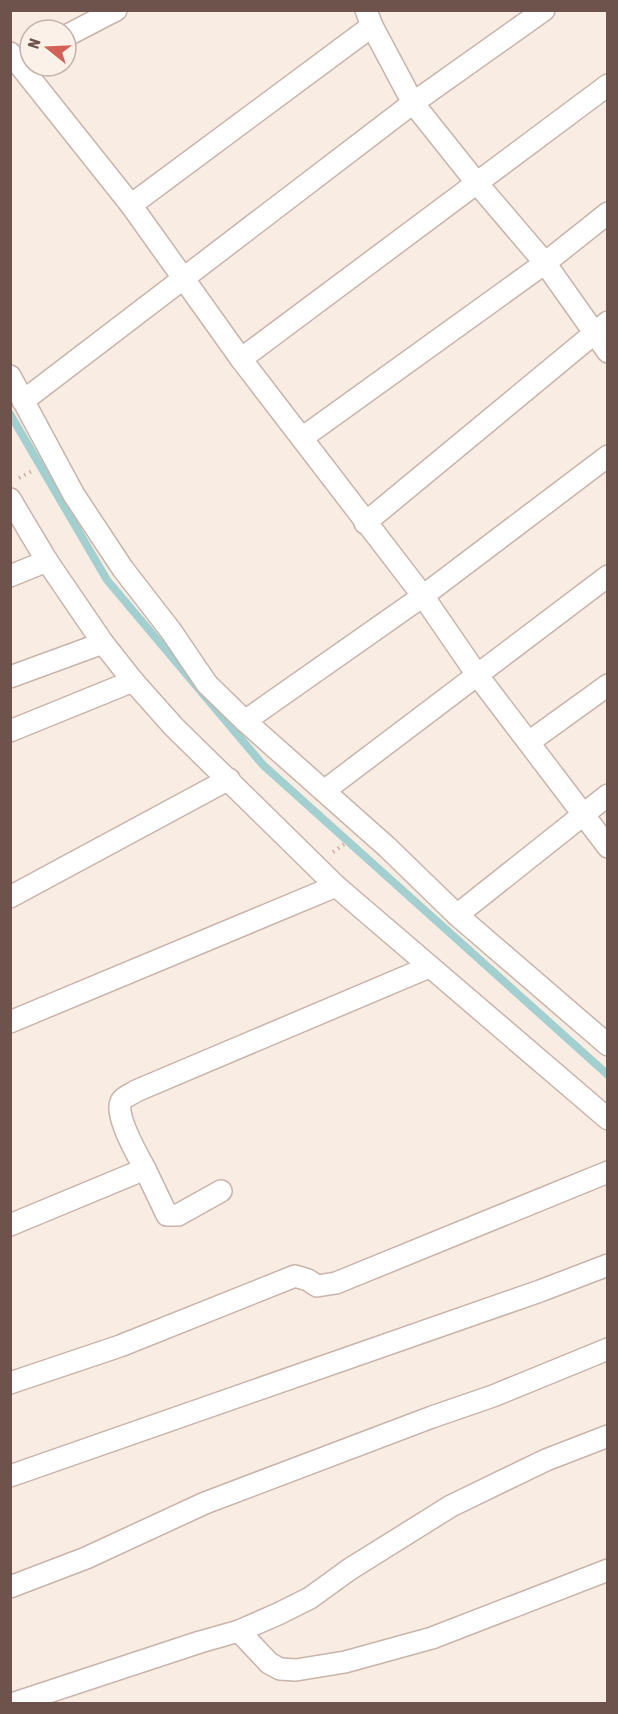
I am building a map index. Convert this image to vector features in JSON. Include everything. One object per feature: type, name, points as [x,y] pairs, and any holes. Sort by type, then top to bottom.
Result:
[{"type":"street","points":[[78,30],[116,10]]},
{"type":"street","points":[[23,401],[414,103],[544,10]]},
{"type":"street","points":[[131,205],[369,18],[414,103],[476,182],[601,328],[608,352]]},
{"type":"street","points":[[36,78],[131,205],[241,359],[423,596],[478,676],[608,847]]},
{"type":"street","points":[[241,359],[608,85]]},
{"type":"street","points":[[302,438],[545,263],[608,213]]},
{"type":"street","points":[[365,523],[601,328]]},
{"type":"street","points":[[10,376],[74,495],[123,569],[171,631],[207,684],[245,721],[366,828],[457,915],[608,1045]]},
{"type":"street","points":[[245,721],[423,596],[608,456]]},
{"type":"street","points":[[10,499],[47,561],[103,643],[174,727],[336,886],[608,1119]]},
{"type":"street","points":[[10,576],[47,561]]},
{"type":"street","points":[[324,791],[608,576]]},
{"type":"street","points":[[10,677],[103,643]]},
{"type":"street","points":[[10,731],[133,681]]},
{"type":"street","points":[[529,742],[608,685]]},
{"type":"street","points":[[10,897],[229,780]]},
{"type":"street","points":[[457,915],[608,795]]},
{"type":"street","points":[[10,1022],[336,886]]},
{"type":"street","points":[[221,1191],[178,1215],[167,1215],[119,1114],[120,1103],[124,1098],[429,967]]},
{"type":"street","points":[[10,1225],[145,1169]]},
{"type":"street","points":[[10,1383],[120,1346],[295,1276],[317,1286],[336,1283],[608,1172]]},
{"type":"street","points":[[10,1476],[608,1265]]},
{"type":"street","points":[[10,1587],[86,1558],[205,1503],[378,1436],[493,1396],[608,1349]]},
{"type":"street","points":[[12,1704],[239,1631],[310,1598],[359,1563],[451,1506],[546,1461],[608,1436]]},
{"type":"street","points":[[239,1631],[269,1663],[280,1669],[296,1671],[345,1662],[432,1638],[608,1570]]},
{"type":"path","points":[[315,865],[366,828]]},
{"type":"waterway","points":[[10,414],[107,580],[263,765],[608,1075]]}]
